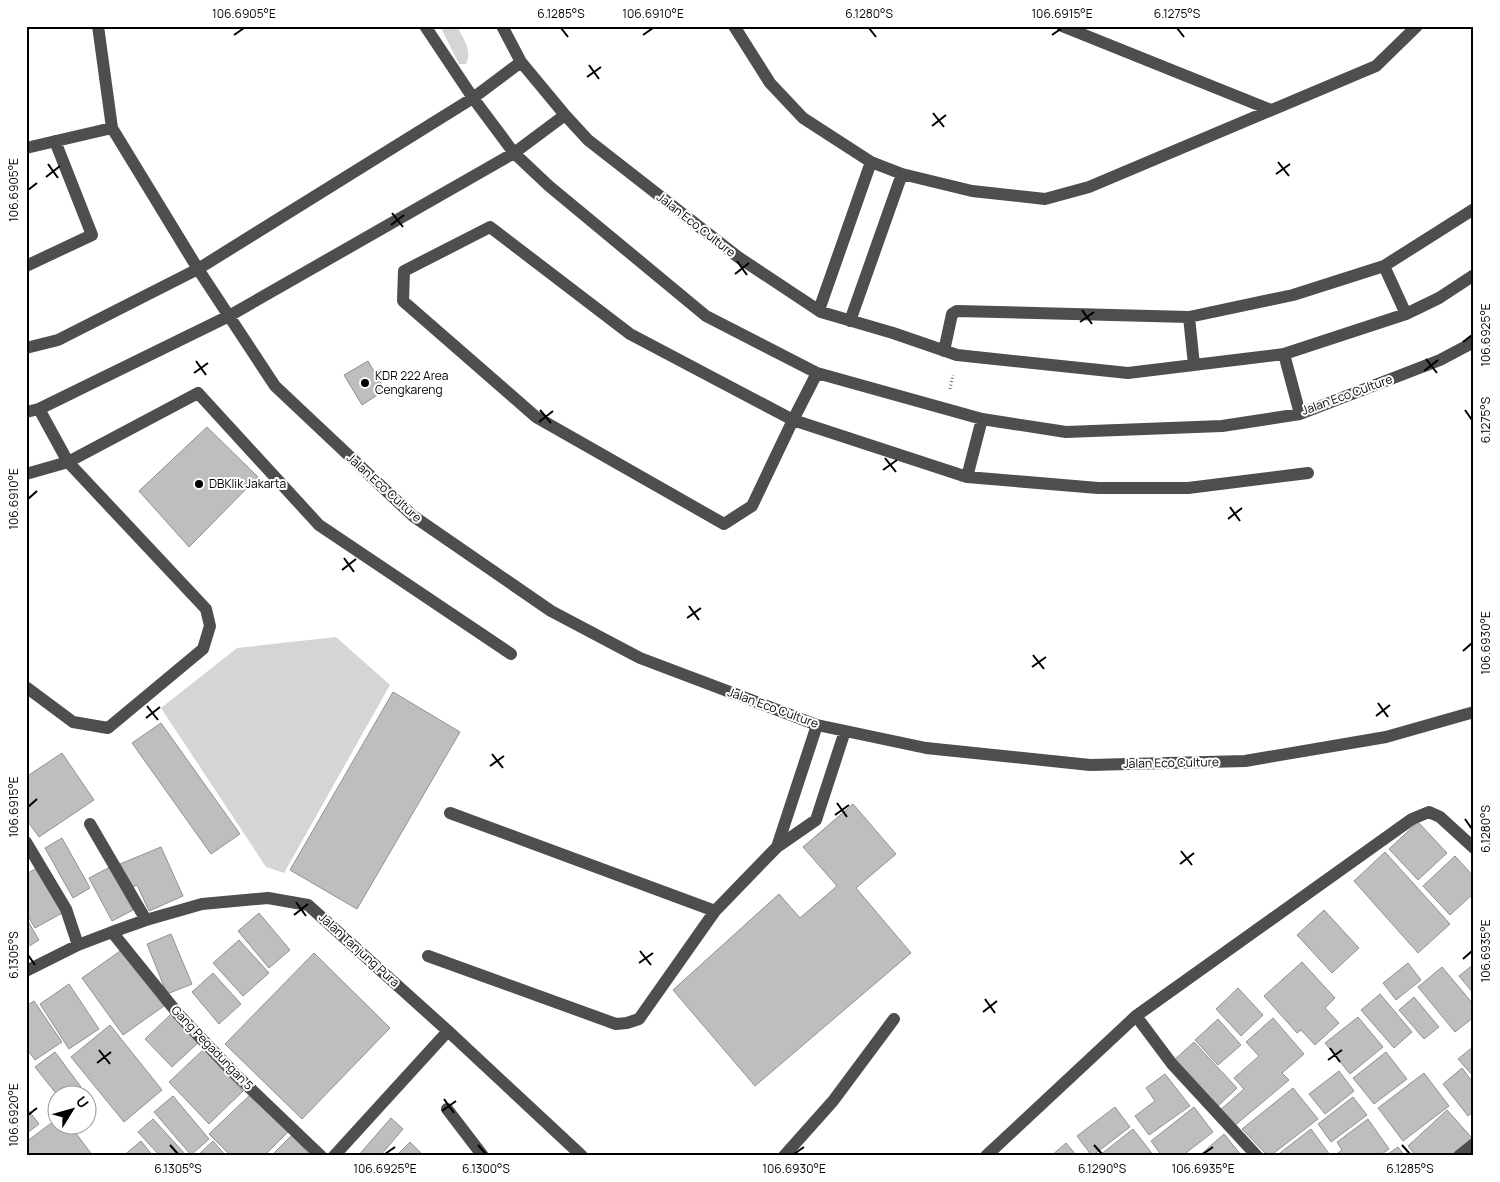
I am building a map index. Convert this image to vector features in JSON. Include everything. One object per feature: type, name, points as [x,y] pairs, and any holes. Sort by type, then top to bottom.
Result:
[{"type":"street","name":"Jalan Eco Culture","points":[[98,26],[112,128],[198,269],[275,386],[413,516],[551,611],[640,658],[817,725],[926,748],[1090,765],[1245,761],[1386,737],[1474,712]]},
{"type":"street","name":"Jalan Eco Culture","points":[[425,26],[473,98],[514,153],[548,186],[706,316],[817,373],[982,419],[1066,432],[1222,426],[1300,414],[1440,360],[1474,342]]},
{"type":"street","name":"Jalan Eco Culture","points":[[502,26],[522,62],[565,116],[588,140],[738,257],[818,310],[957,355],[1128,373],[1284,354],[1406,314],[1439,298],[1474,275]]},
{"type":"street","points":[[734,26],[770,83],[803,118],[871,162],[902,174],[972,190],[1045,199],[1089,187],[1376,66],[1417,26]]},
{"type":"street","points":[[1062,26],[1271,110]]},
{"type":"street","points":[[26,348],[58,340],[198,269],[473,98],[522,62]]},
{"type":"street","points":[[26,687],[73,722],[108,728],[203,649],[210,626],[206,609],[68,462],[33,411],[229,316],[514,153],[565,116]]},
{"type":"street","points":[[26,148],[112,128]]},
{"type":"street","points":[[26,266],[92,235],[55,141]]},
{"type":"street","points":[[818,310],[871,162]]},
{"type":"street","points":[[850,321],[902,174]]},
{"type":"street","points":[[944,351],[952,314],[957,311],[1189,318],[1293,295],[1384,266],[1474,209]]},
{"type":"street","points":[[817,373],[793,420],[752,506],[724,524],[536,417],[403,301],[404,271],[490,227],[630,334],[793,420],[967,477],[1098,488],[1188,488],[1308,473]]},
{"type":"street","points":[[1384,266],[1406,314]]},
{"type":"street","points":[[1189,318],[1194,365]]},
{"type":"street","points":[[1284,354],[1300,414]]},
{"type":"street","points":[[26,474],[68,462],[198,393],[319,525],[511,654]]},
{"type":"street","points":[[967,477],[982,419]]},
{"type":"street","points":[[777,848],[817,725]]},
{"type":"street","points":[[428,956],[616,1024],[639,1019],[715,912],[777,848],[816,820],[845,731]]},
{"type":"street","points":[[986,1156],[1136,1016],[1412,818],[1429,812],[1440,817],[1474,848]]},
{"type":"street","points":[[450,813],[715,912]]},
{"type":"street","points":[[90,824],[146,920]]},
{"type":"street","points":[[26,842],[66,909],[78,945]]},
{"type":"street","name":"Jalan Tanjung Pura","points":[[26,972],[78,945],[146,920],[202,904],[268,898],[308,905],[448,1031],[582,1156]]},
{"type":"street","name":"Gang Pegadungan 5","points":[[112,932],[179,1015],[234,1073],[321,1156]]},
{"type":"street","points":[[1136,1016],[1172,1064],[1257,1156]]},
{"type":"street","points":[[784,1156],[833,1101],[894,1018]]},
{"type":"street","points":[[334,1156],[448,1031]]},
{"type":"street","points":[[447,1109],[484,1156]]},
{"type":"street","points":[[1458,1156],[1474,1144]]},
{"type":"path","points":[[945,408],[957,355]]},
{"type":"shaded area","points":[[440,26],[457,26],[468,49],[466,64],[459,64]]},
{"type":"shaded area","points":[[336,637],[390,685],[284,873],[266,867],[161,708],[237,648]]},
{"type":"building","name":"KDR 222 Area Cengkareng","points":[[368,361],[385,390],[362,405],[344,375]]},
{"type":"building","name":"DBKlik Jakarta","points":[[207,427],[258,477],[189,547],[139,491]]},
{"type":"building","points":[[393,692],[460,732],[357,909],[290,870]]},
{"type":"building","points":[[161,723],[240,834],[211,854],[132,743]]},
{"type":"building","points":[[62,753],[94,800],[39,837],[26,819],[26,777]]},
{"type":"building","points":[[853,804],[896,854],[856,888],[911,953],[755,1086],[673,990],[779,894],[800,918],[837,886],[803,847]]},
{"type":"building","points":[[1418,822],[1447,853],[1418,880],[1389,849]]},
{"type":"building","points":[[62,838],[90,888],[73,898],[45,848]]},
{"type":"building","points":[[161,847],[183,896],[149,911],[137,885],[130,888],[120,864]]},
{"type":"building","points":[[1385,852],[1450,924],[1418,953],[1354,881]]},
{"type":"building","points":[[1455,856],[1474,877],[1474,893],[1450,915],[1423,886]]},
{"type":"building","points":[[39,867],[64,912],[35,928],[26,913],[26,874]]},
{"type":"building","points":[[110,867],[133,910],[112,921],[89,878]]},
{"type":"building","points":[[1324,910],[1359,948],[1332,973],[1297,935]]},
{"type":"building","points":[[259,913],[290,950],[269,968],[238,931]]},
{"type":"building","points":[[26,918],[39,940],[26,948]]},
{"type":"building","points":[[171,934],[192,984],[167,994],[147,944]]},
{"type":"building","points":[[239,940],[269,973],[243,996],[213,963]]},
{"type":"building","points":[[123,949],[164,1006],[123,1035],[82,978]]},
{"type":"building","points":[[314,953],[390,1028],[302,1119],[225,1044]]},
{"type":"building","points":[[1302,962],[1335,998],[1325,1008],[1339,1023],[1315,1045],[1301,1030],[1297,1033],[1264,996]]},
{"type":"building","points":[[1408,963],[1421,980],[1396,1000],[1383,983]]},
{"type":"building","points":[[1474,964],[1474,994],[1459,976]]},
{"type":"building","points":[[1442,967],[1474,1005],[1474,1017],[1455,1032],[1418,987]]},
{"type":"building","points":[[213,973],[241,1004],[219,1024],[192,992]]},
{"type":"building","points":[[69,984],[99,1029],[69,1049],[40,1004]]},
{"type":"building","points":[[1238,988],[1263,1015],[1241,1036],[1216,1009]]},
{"type":"building","points":[[1380,994],[1412,1032],[1394,1048],[1361,1010]]},
{"type":"building","points":[[1414,997],[1439,1027],[1424,1039],[1399,1010]]},
{"type":"building","points":[[34,1001],[62,1042],[35,1060],[26,1048],[26,1006]]},
{"type":"building","points":[[172,1013],[200,1041],[172,1067],[145,1039]]},
{"type":"building","points":[[1358,1017],[1383,1047],[1350,1074],[1325,1043]]},
{"type":"building","points":[[1273,1018],[1304,1054],[1282,1073],[1289,1080],[1233,1127],[1219,1111],[1244,1089],[1234,1078],[1259,1056],[1246,1042]]},
{"type":"building","points":[[1218,1019],[1241,1045],[1218,1065],[1195,1040]]},
{"type":"building","points":[[110,1025],[162,1090],[124,1122],[98,1090],[98,1084],[93,1084],[71,1057]]},
{"type":"building","points":[[1194,1042],[1237,1088],[1217,1107],[1173,1061]]},
{"type":"building","points":[[1474,1046],[1474,1077],[1458,1059]]},
{"type":"building","points":[[204,1049],[243,1091],[209,1124],[169,1082]]},
{"type":"building","points":[[55,1052],[79,1084],[48,1084],[35,1067]]},
{"type":"building","points":[[1386,1052],[1407,1079],[1374,1104],[1353,1078]]},
{"type":"building","points":[[1462,1068],[1474,1084],[1474,1111],[1468,1116],[1443,1084]]},
{"type":"building","points":[[1339,1071],[1354,1091],[1325,1114],[1309,1094]]},
{"type":"building","points":[[1424,1073],[1449,1106],[1403,1141],[1378,1108]]},
{"type":"building","points":[[1165,1074],[1190,1106],[1149,1135],[1135,1116],[1155,1101],[1146,1088]]},
{"type":"building","points":[[1293,1088],[1318,1119],[1268,1156],[1242,1129]]},
{"type":"building","points":[[251,1094],[288,1132],[264,1156],[231,1156],[209,1134]]},
{"type":"building","points":[[173,1096],[209,1139],[191,1155],[154,1112]]},
{"type":"building","points":[[1353,1097],[1367,1115],[1331,1142],[1318,1124]]},
{"type":"building","points":[[26,1107],[39,1124],[26,1134]]},
{"type":"building","points":[[1115,1107],[1130,1127],[1092,1156],[1077,1136]]},
{"type":"building","points":[[1194,1107],[1213,1132],[1182,1156],[1162,1156],[1151,1141]]},
{"type":"building","points":[[1447,1110],[1472,1138],[1452,1156],[1416,1156],[1408,1146]]},
{"type":"building","points":[[391,1118],[403,1129],[380,1156],[358,1156]]},
{"type":"building","points":[[153,1119],[187,1156],[160,1156],[138,1132]]},
{"type":"building","points":[[1368,1119],[1389,1149],[1379,1156],[1334,1156],[1342,1150],[1337,1142]]},
{"type":"building","points":[[48,1126],[48,1134],[76,1134],[93,1156],[26,1156],[26,1142]]},
{"type":"building","points":[[1133,1129],[1154,1156],[1099,1156]]},
{"type":"building","points":[[1311,1129],[1330,1155],[1276,1156]]},
{"type":"building","points":[[1224,1134],[1242,1156],[1199,1156]]},
{"type":"building","points":[[292,1135],[311,1156],[271,1156]]},
{"type":"building","points":[[141,1141],[153,1156],[123,1156]]},
{"type":"building","points":[[213,1141],[226,1156],[197,1156]]},
{"type":"building","points":[[410,1142],[424,1156],[396,1156]]},
{"type":"building","points":[[1066,1143],[1077,1156],[1051,1156]]},
{"type":"building","points":[[1398,1147],[1405,1156],[1385,1156]]},
{"type":"place","name":"KDR 222 Area Cengkareng","points":[[365,383]]},
{"type":"place","name":"DBKlik Jakarta","points":[[199,484]]}]
